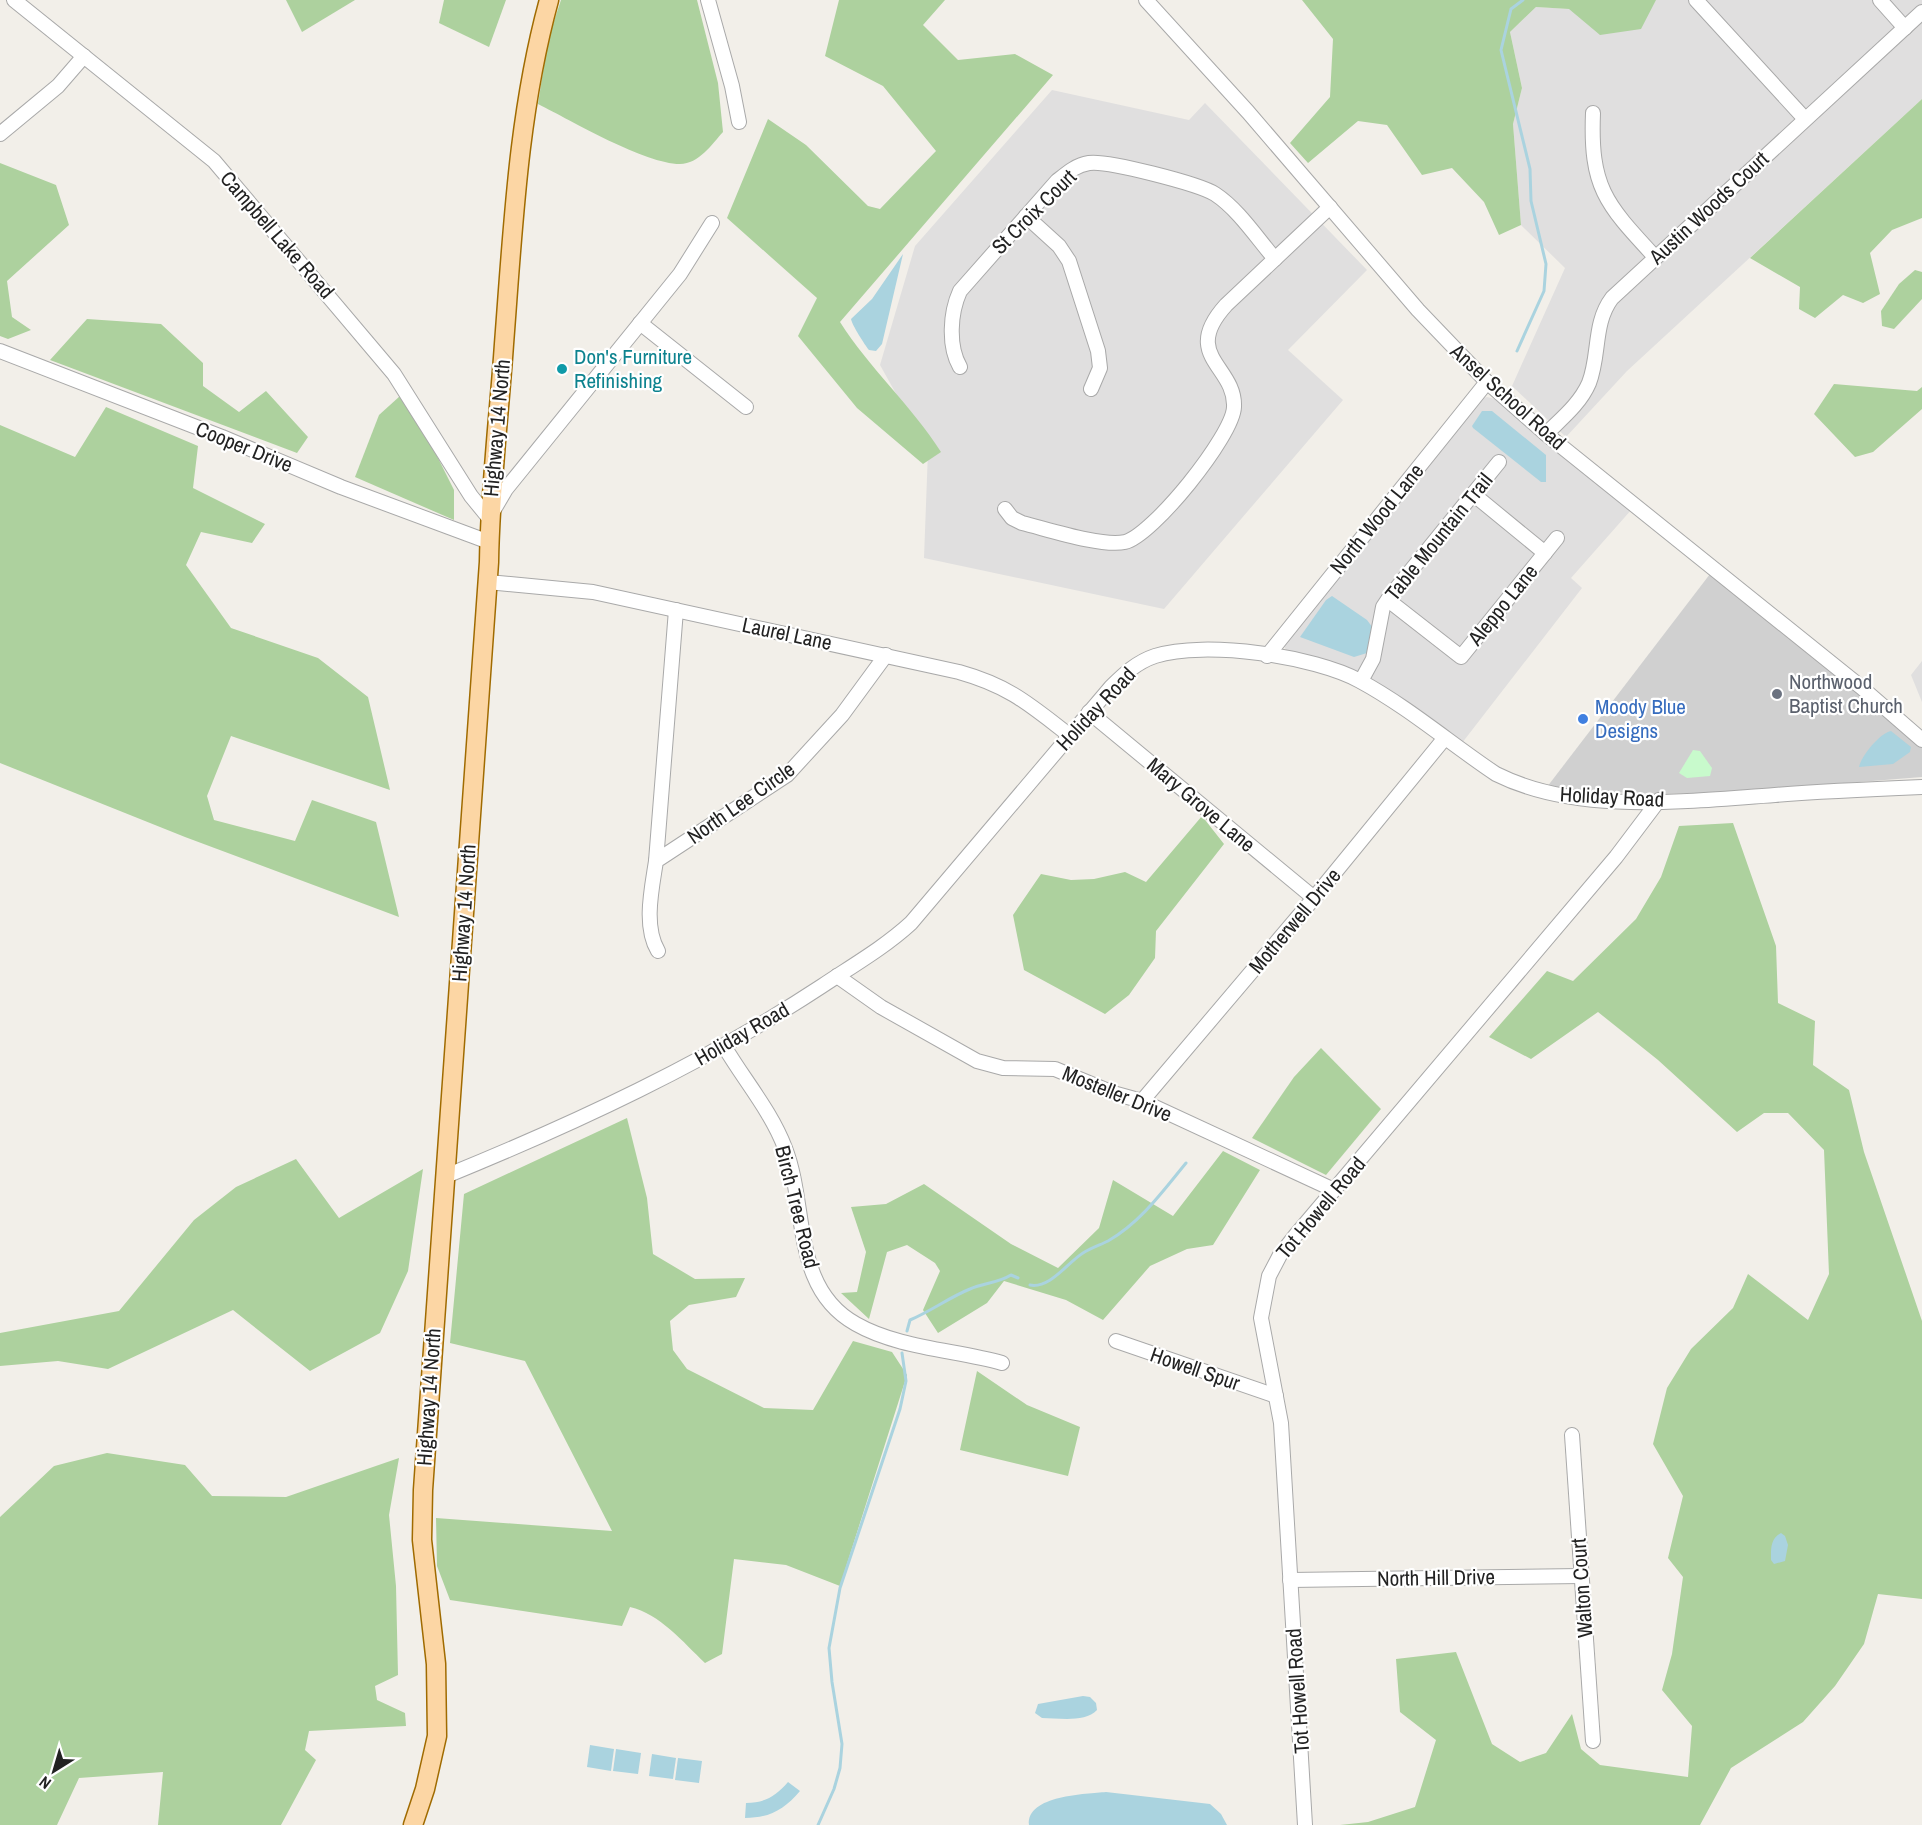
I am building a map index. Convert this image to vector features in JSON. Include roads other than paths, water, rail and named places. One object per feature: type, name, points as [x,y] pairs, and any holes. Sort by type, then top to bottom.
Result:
[{"type":"main road","name":"Highway 14 North","points":[[413,1825],[425,1789],[437,1736],[436,1664],[423,1559],[422,1520],[488,582],[489,518],[497,447],[517,162],[526,98],[549,0]]},
{"type":"street","name":"Campbell Lake Road","points":[[14,0],[197,145],[238,189],[394,374],[416,404],[471,496],[489,518]]},
{"type":"street","points":[[708,0],[730,76],[739,122]]},
{"type":"street","name":"Ansel School Road","points":[[1146,0],[1418,310],[1487,382],[1546,434],[1775,616],[1922,740]]},
{"type":"street","points":[[1696,0],[1805,120]]},
{"type":"street","points":[[1880,0],[1905,28]]},
{"type":"street","name":"Austin Woods Court","points":[[1546,434],[1574,406],[1589,383],[1599,323],[1605,307],[1655,257],[1922,12]]},
{"type":"street","points":[[0,134],[58,86],[84,57]]},
{"type":"street","points":[[1593,113],[1593,159],[1602,191],[1622,220],[1655,257]]},
{"type":"street","name":"St Croix Court","points":[[960,366],[953,356],[952,345],[958,297],[971,277],[1069,171],[1089,163],[1111,164],[1214,194],[1275,259]]},
{"type":"street","points":[[1005,509],[1012,518],[1022,523],[1105,542],[1126,542],[1144,533],[1221,442],[1230,428],[1234,407],[1233,396],[1210,354],[1209,333],[1213,322],[1226,305],[1330,207]]},
{"type":"street","points":[[1026,216],[1059,246],[1070,261],[1098,351],[1100,368],[1091,389]]},
{"type":"street","points":[[489,518],[513,481],[680,274],[712,223]]},
{"type":"street","points":[[640,323],[746,407]]},
{"type":"street","name":"Cooper Drive","points":[[0,351],[222,437],[341,487],[489,542]]},
{"type":"street","name":"North Wood Lane","points":[[1267,656],[1487,382]]},
{"type":"street","name":"Table Mountain Trail","points":[[1361,681],[1373,659],[1380,619],[1388,600],[1499,462]]},
{"type":"street","points":[[1473,494],[1545,553]]},
{"type":"street","name":"Aleppo Lane","points":[[1388,600],[1461,657],[1557,538]]},
{"type":"street","name":"Laurel Lane","points":[[488,582],[593,592],[959,672],[996,683],[1031,704],[1070,735]]},
{"type":"street","name":"North Lee Circle","points":[[658,951],[651,928],[651,895],[656,861],[676,610]]},
{"type":"street","name":"Holiday Road","points":[[446,1176],[638,1091],[724,1046],[837,976],[911,923],[1089,712],[1126,672],[1154,656],[1204,651],[1316,663],[1361,681],[1496,774],[1533,790],[1585,799],[1659,800],[1922,787]]},
{"type":"street","name":"North Lee Circle","points":[[656,861],[787,775],[842,715],[886,655]]},
{"type":"street","name":"Mary Grove Lane","points":[[1089,712],[1314,898]]},
{"type":"street","name":"Motherwell Drive","points":[[1142,1101],[1314,898],[1444,739]]},
{"type":"street","name":"Tot Howell Road","points":[[1305,1825],[1281,1423],[1261,1318],[1265,1289],[1280,1255],[1616,856],[1659,800]]},
{"type":"street","name":"Mosteller Drive","points":[[837,976],[881,1007],[977,1061],[1003,1068],[1055,1069],[1113,1093],[1142,1101],[1334,1190]]},
{"type":"street","name":"Birch Tree Road","points":[[724,1046],[767,1113],[785,1146],[798,1191],[806,1257],[816,1281],[837,1311],[854,1323],[878,1334],[1002,1363]]},
{"type":"street","name":"Howell Spur","points":[[1116,1341],[1276,1396]]},
{"type":"street","name":"Walton Court","points":[[1572,1435],[1593,1741]]},
{"type":"street","name":"North Hill Drive","points":[[1290,1580],[1581,1576]]},
{"type":"water","points":[[903,254],[882,344],[876,351],[869,350],[851,319],[872,299]]},
{"type":"water","points":[[1482,411],[1492,411],[1546,455],[1546,482],[1541,482],[1473,428],[1472,426]]},
{"type":"water","points":[[1332,596],[1367,620],[1373,628],[1367,653],[1354,657],[1300,637],[1326,600]]},
{"type":"water","points":[[1891,731],[1911,747],[1910,752],[1893,764],[1859,767],[1863,757],[1872,746]]},
{"type":"water","points":[[1781,1533],[1785,1536],[1788,1545],[1785,1561],[1774,1564],[1771,1560],[1772,1545]]},
{"type":"water","points":[[1083,1696],[1090,1697],[1096,1703],[1097,1710],[1086,1717],[1042,1718],[1035,1713],[1038,1704]]},
{"type":"water","points":[[590,1745],[614,1749],[611,1771],[587,1767]]},
{"type":"water","points":[[616,1749],[641,1753],[638,1774],[613,1771]]},
{"type":"water","points":[[652,1754],[676,1758],[673,1779],[649,1776]]},
{"type":"water","points":[[678,1758],[702,1761],[699,1783],[675,1780]]},
{"type":"water","points":[[788,1782],[800,1791],[788,1803],[776,1812],[745,1818],[746,1803],[770,1798]]},
{"type":"water","points":[[1106,1792],[1210,1804],[1221,1814],[1227,1825],[1029,1825],[1031,1815],[1037,1807],[1047,1802],[1072,1795]]},
{"type":"waterway","points":[[1517,351],[1544,291],[1546,264],[1531,201],[1530,169],[1501,50],[1511,9],[1523,0]]},
{"type":"waterway","points":[[1030,1285],[1045,1283],[1052,1279],[1077,1257],[1108,1241],[1131,1225],[1186,1163]]},
{"type":"waterway","points":[[907,1331],[910,1320],[963,1292],[1011,1275],[1018,1278]]},
{"type":"waterway","points":[[818,1825],[834,1789],[840,1768],[842,1744],[829,1648],[840,1588],[900,1409],[906,1381],[902,1353]]},
{"type":"place","name":"Don's Furniture Refinishing","points":[[562,369]]},
{"type":"place","name":"Northwood Baptist Church","points":[[1777,694]]},
{"type":"place","name":"Moody Blue Designs","points":[[1583,719]]}]
